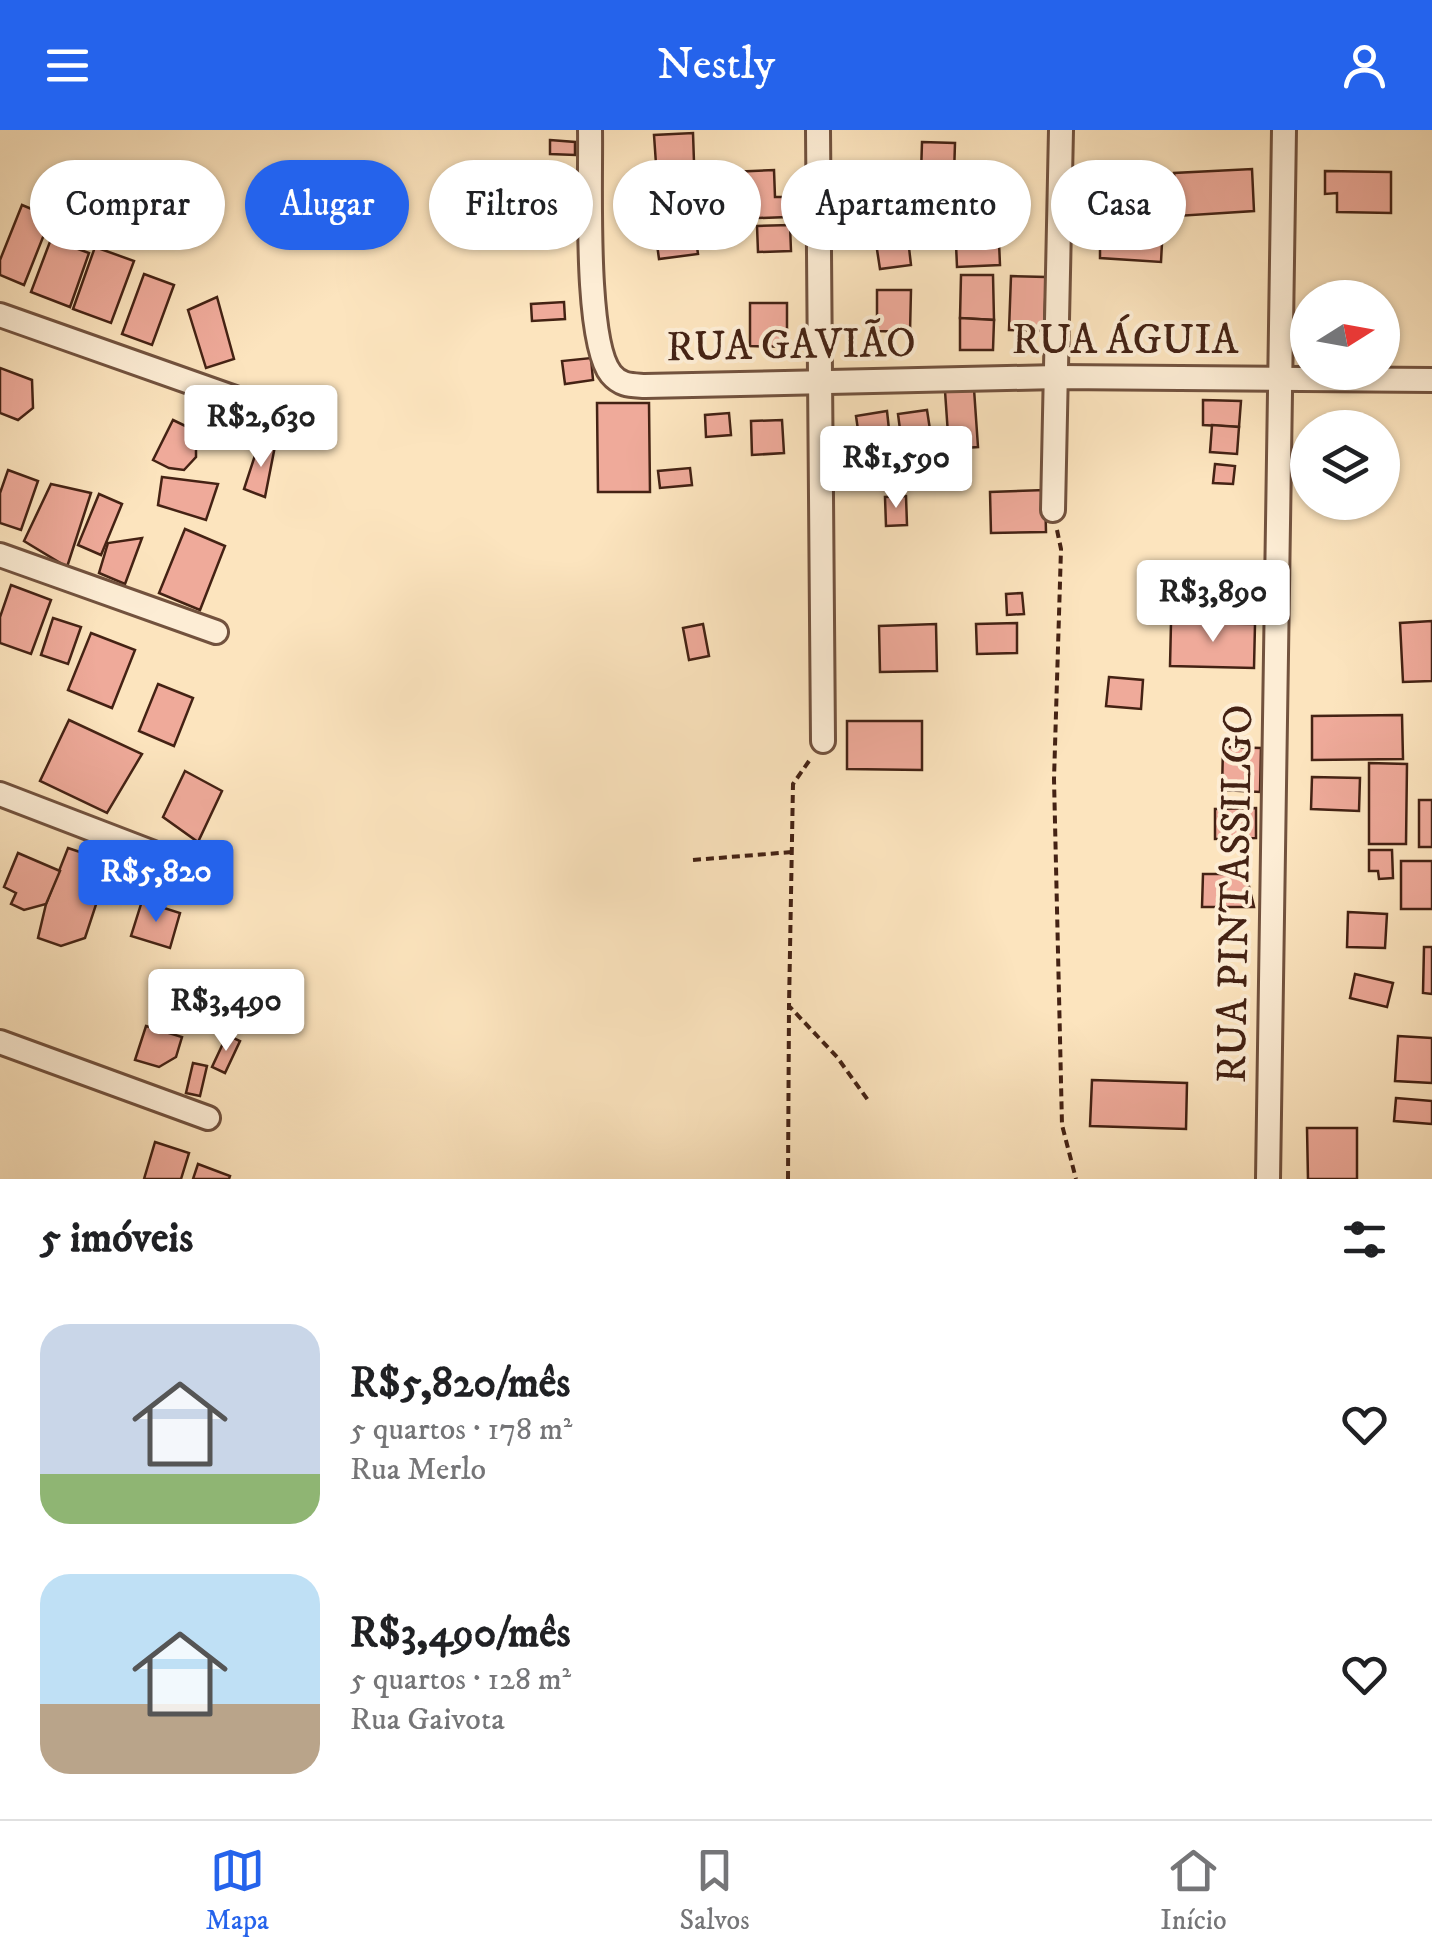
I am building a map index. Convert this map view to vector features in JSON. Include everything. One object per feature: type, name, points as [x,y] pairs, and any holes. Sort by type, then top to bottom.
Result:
[{"type":"street","name":"RUA GAVIÃO","points":[[590,130],[594,311],[608,371],[621,384],[939,380]]},
{"type":"street","points":[[818,130],[823,741]]},
{"type":"street","points":[[1053,510],[1062,130]]},
{"type":"street","name":"RUA PINTASSILGO","points":[[1268,1179],[1284,130]]},
{"type":"street","points":[[0,314],[236,398]]},
{"type":"street","name":"RUA ÁGUIA","points":[[939,380],[1432,380]]},
{"type":"street","points":[[0,555],[216,632]]},
{"type":"street","points":[[0,794],[186,865]]},
{"type":"street","points":[[0,1042],[208,1118]]},
{"type":"path","points":[[1053,510],[1061,549],[1054,779],[1062,1125],[1076,1179]]},
{"type":"path","points":[[788,1179],[792,784],[823,741]]},
{"type":"path","points":[[694,860],[792,852]]},
{"type":"path","points":[[789,1006],[837,1057],[870,1102]]},
{"type":"building","points":[[693,133],[694,160],[656,160],[654,135]]},
{"type":"building","points":[[550,140],[575,142],[575,155],[550,154]]},
{"type":"building","points":[[922,142],[955,143],[954,160],[921,160]]},
{"type":"building","points":[[1252,169],[1254,211],[1186,215],[1186,172]]},
{"type":"building","points":[[774,170],[781,217],[761,218],[761,171]]},
{"type":"building","points":[[1325,171],[1391,172],[1391,213],[1337,212],[1337,193],[1325,194]]},
{"type":"building","points":[[22,205],[30,208],[30,250],[38,250],[24,285],[0,275],[0,260]]},
{"type":"building","points":[[781,225],[781,250],[791,251],[758,252],[761,226]]},
{"type":"building","points":[[47,250],[89,253],[70,307],[31,292]]},
{"type":"building","points":[[94,250],[134,261],[111,323],[73,309]]},
{"type":"building","points":[[658,250],[697,250],[698,254],[659,259]]},
{"type":"building","points":[[877,250],[909,250],[911,265],[880,269]]},
{"type":"building","points":[[956,250],[999,250],[1000,265],[957,267]]},
{"type":"building","points":[[1100,250],[1162,250],[1161,262],[1100,258]]},
{"type":"building","points":[[144,274],[174,285],[152,345],[122,334]]},
{"type":"building","points":[[961,275],[993,275],[994,320],[960,318]]},
{"type":"building","points":[[1011,276],[1046,277],[1044,331],[1009,330]]},
{"type":"building","points":[[877,290],[911,290],[910,332],[877,331]]},
{"type":"building","points":[[217,297],[234,359],[206,368],[188,310]]},
{"type":"building","points":[[564,302],[565,319],[532,321],[531,304]]},
{"type":"building","points":[[750,303],[787,303],[787,347],[750,346]]},
{"type":"building","points":[[960,318],[994,320],[993,350],[960,350]]},
{"type":"building","points":[[591,358],[593,380],[565,384],[562,361]]},
{"type":"building","points":[[0,368],[32,380],[33,408],[18,420],[0,413]]},
{"type":"building","points":[[974,389],[978,447],[949,449],[945,391]]},
{"type":"building","points":[[1203,400],[1241,401],[1239,427],[1203,425]]},
{"type":"building","points":[[597,403],[649,403],[650,492],[598,492]]},
{"type":"building","points":[[927,410],[933,449],[903,453],[898,414]]},
{"type":"building","points":[[887,411],[891,448],[861,451],[856,416]]},
{"type":"building","points":[[729,413],[731,435],[706,437],[705,415]]},
{"type":"building","points":[[173,420],[202,434],[196,434],[196,457],[184,470],[153,460]]},
{"type":"building","points":[[782,420],[784,453],[752,455],[751,421]]},
{"type":"building","points":[[1212,425],[1239,427],[1237,454],[1210,452]]},
{"type":"building","points":[[259,443],[275,446],[265,497],[244,489]]},
{"type":"building","points":[[1215,464],[1235,466],[1233,484],[1213,483]]},
{"type":"building","points":[[690,468],[692,485],[660,488],[658,471]]},
{"type":"building","points":[[8,470],[38,481],[21,530],[0,523],[0,493]]},
{"type":"building","points":[[162,477],[218,484],[206,520],[158,505]]},
{"type":"building","points":[[51,484],[91,493],[67,567],[24,541]]},
{"type":"building","points":[[1045,490],[1046,532],[991,533],[990,492]]},
{"type":"building","points":[[99,494],[122,504],[101,555],[78,545]]},
{"type":"building","points":[[906,496],[907,525],[886,526],[885,497]]},
{"type":"building","points":[[185,529],[225,546],[200,610],[159,593]]},
{"type":"building","points":[[142,538],[125,584],[99,573],[108,543]]},
{"type":"building","points":[[11,585],[51,600],[31,654],[0,643],[0,617]]},
{"type":"building","points":[[1022,593],[1024,614],[1007,615],[1006,594]]},
{"type":"building","points":[[53,618],[81,627],[68,664],[41,655]]},
{"type":"building","points":[[1432,621],[1432,681],[1403,682],[1400,623]]},
{"type":"building","points":[[1017,623],[1017,653],[977,654],[976,624]]},
{"type":"building","points":[[1171,623],[1255,624],[1254,668],[1170,666]]},
{"type":"building","points":[[703,624],[709,656],[689,660],[683,628]]},
{"type":"building","points":[[936,624],[937,671],[880,672],[879,626]]},
{"type":"building","points":[[91,633],[135,650],[112,708],[68,690]]},
{"type":"building","points":[[1109,677],[1143,680],[1141,709],[1106,706]]},
{"type":"building","points":[[158,684],[193,698],[174,746],[139,731]]},
{"type":"building","points":[[1402,715],[1403,759],[1312,760],[1312,716]]},
{"type":"building","points":[[69,720],[142,754],[107,813],[40,781]]},
{"type":"building","points":[[847,721],[922,721],[922,770],[847,769]]},
{"type":"building","points":[[1223,747],[1261,748],[1260,792],[1222,790]]},
{"type":"building","points":[[1369,763],[1407,764],[1406,844],[1369,844]]},
{"type":"building","points":[[185,771],[222,791],[198,842],[163,817]]},
{"type":"building","points":[[1312,777],[1360,778],[1359,811],[1311,809]]},
{"type":"building","points":[[1419,800],[1432,800],[1432,847],[1419,847]]},
{"type":"building","points":[[1256,808],[1256,838],[1215,839],[1215,809]]},
{"type":"building","points":[[68,848],[110,862],[85,938],[61,946],[38,938],[46,904]]},
{"type":"building","points":[[1369,850],[1392,850],[1393,878],[1379,879],[1378,871],[1369,871]]},
{"type":"building","points":[[18,853],[60,871],[46,904],[24,910],[11,904],[16,893],[4,887]]},
{"type":"building","points":[[1401,861],[1432,861],[1432,909],[1401,909]]},
{"type":"building","points":[[1203,874],[1246,874],[1254,907],[1202,907]]},
{"type":"building","points":[[142,901],[180,913],[170,948],[131,936]]},
{"type":"building","points":[[1348,912],[1387,914],[1385,948],[1347,947]]},
{"type":"building","points":[[1424,947],[1432,947],[1432,994],[1423,993]]},
{"type":"building","points":[[1355,974],[1393,983],[1387,1007],[1350,998]]},
{"type":"building","points":[[160,984],[202,999],[193,1024],[151,1009]]},
{"type":"building","points":[[146,1026],[182,1037],[176,1057],[159,1067],[135,1060]]},
{"type":"building","points":[[227,1035],[240,1041],[225,1073],[212,1067]]},
{"type":"building","points":[[1398,1036],[1432,1038],[1432,1083],[1395,1081]]},
{"type":"building","points":[[193,1063],[207,1066],[200,1096],[186,1093]]},
{"type":"building","points":[[1092,1080],[1187,1083],[1186,1129],[1090,1126]]},
{"type":"building","points":[[1396,1098],[1432,1101],[1432,1124],[1394,1121]]},
{"type":"building","points":[[1307,1128],[1357,1128],[1357,1179],[1308,1179]]},
{"type":"building","points":[[155,1142],[189,1153],[181,1179],[144,1179]]},
{"type":"building","points":[[198,1164],[230,1176],[229,1179],[193,1179]]}]
